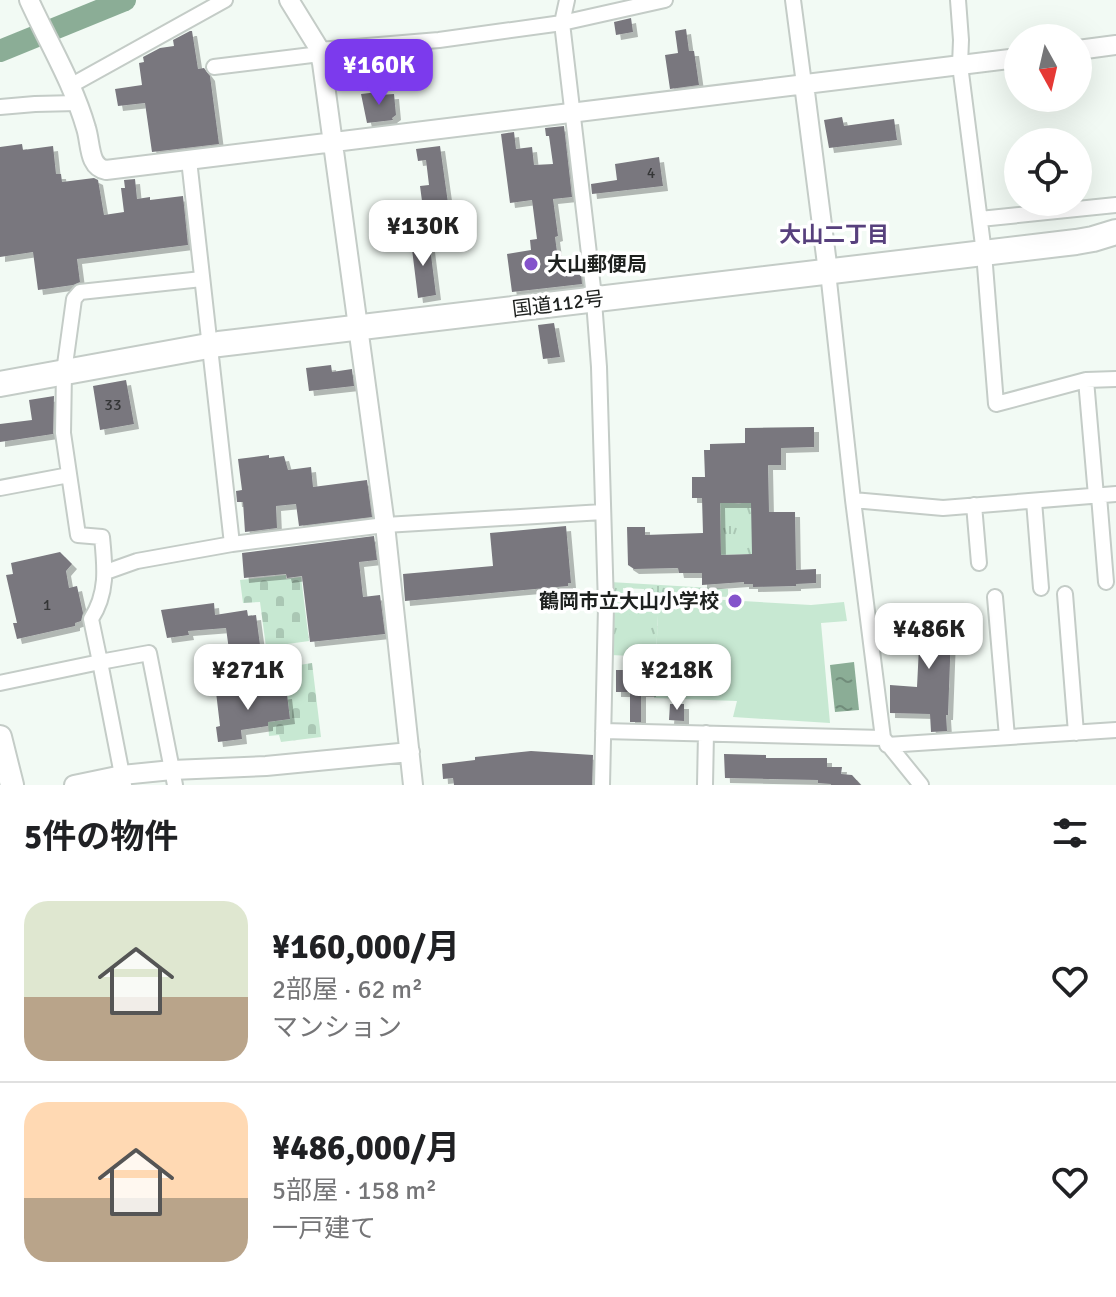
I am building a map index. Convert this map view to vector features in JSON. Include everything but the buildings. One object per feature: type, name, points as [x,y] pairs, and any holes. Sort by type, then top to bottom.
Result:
[{"type":"highway","name":"国道112号","points":[[0,384],[209,346],[984,253],[1093,239],[1116,232]]},
{"type":"main road","points":[[0,737],[12,785]]},
{"type":"street","points":[[0,107],[35,104],[72,90],[225,0]]},
{"type":"street","points":[[289,0],[320,52],[385,525],[413,785]]},
{"type":"street","points":[[567,0],[562,23],[599,367],[606,606],[602,785]]},
{"type":"street","points":[[214,67],[562,23],[665,0]]},
{"type":"street","points":[[793,0],[885,742],[921,785]]},
{"type":"street","points":[[958,0],[960,65],[984,253],[996,404],[1086,380],[1116,379]]},
{"type":"street","points":[[30,2],[72,90],[86,128],[94,164],[106,170],[1004,60]]},
{"type":"street","points":[[1092,48],[1116,45]]},
{"type":"street","points":[[189,160],[232,544]]},
{"type":"street","points":[[980,219],[1116,205]]},
{"type":"street","points":[[123,780],[91,619],[102,599],[106,572],[102,537],[78,535],[63,433],[64,372],[74,299],[80,292],[202,279]]},
{"type":"street","points":[[1086,380],[1106,582]]},
{"type":"street","points":[[0,488],[69,475]]},
{"type":"street","points":[[853,500],[943,508],[1116,494]]},
{"type":"street","points":[[1034,501],[1041,588]]},
{"type":"street","points":[[974,505],[979,563]]},
{"type":"street","points":[[106,572],[137,561],[232,544],[385,525],[603,512]]},
{"type":"street","points":[[1065,594],[1076,733]]},
{"type":"street","points":[[995,597],[1007,737]]},
{"type":"street","points":[[0,683],[149,653],[174,778]]},
{"type":"street","points":[[603,731],[885,742],[1116,730]]},
{"type":"street","points":[[705,785],[706,733]]},
{"type":"street","points":[[74,785],[174,778],[410,752]]},
{"type":"green space","points":[[759,495],[752,554],[721,555],[720,496],[740,503]]},
{"type":"green space","points":[[286,575],[286,579],[301,577],[309,641],[266,647],[260,602],[243,603],[240,580]]},
{"type":"green space","points":[[610,582],[728,589],[728,597],[623,588],[622,613],[658,615],[656,657],[610,655]]},
{"type":"green space","points":[[622,594],[811,605],[844,602],[847,621],[821,623],[830,723],[733,717],[737,701],[654,698],[658,616],[622,614]]},
{"type":"green space","points":[[312,663],[321,737],[281,742],[279,735],[269,736],[268,722],[290,719],[287,667]]},
{"type":"water","points":[[854,662],[859,710],[835,712],[830,665]]},
{"type":"waterway","points":[[0,51],[125,0]]},
{"type":"place","name":"大山郵便局","points":[[531,264]]},
{"type":"place","name":"鶴岡市立大山小学校","points":[[735,601]]},
{"type":"district","name":"大山二丁目","points":[[834,234]]}]
